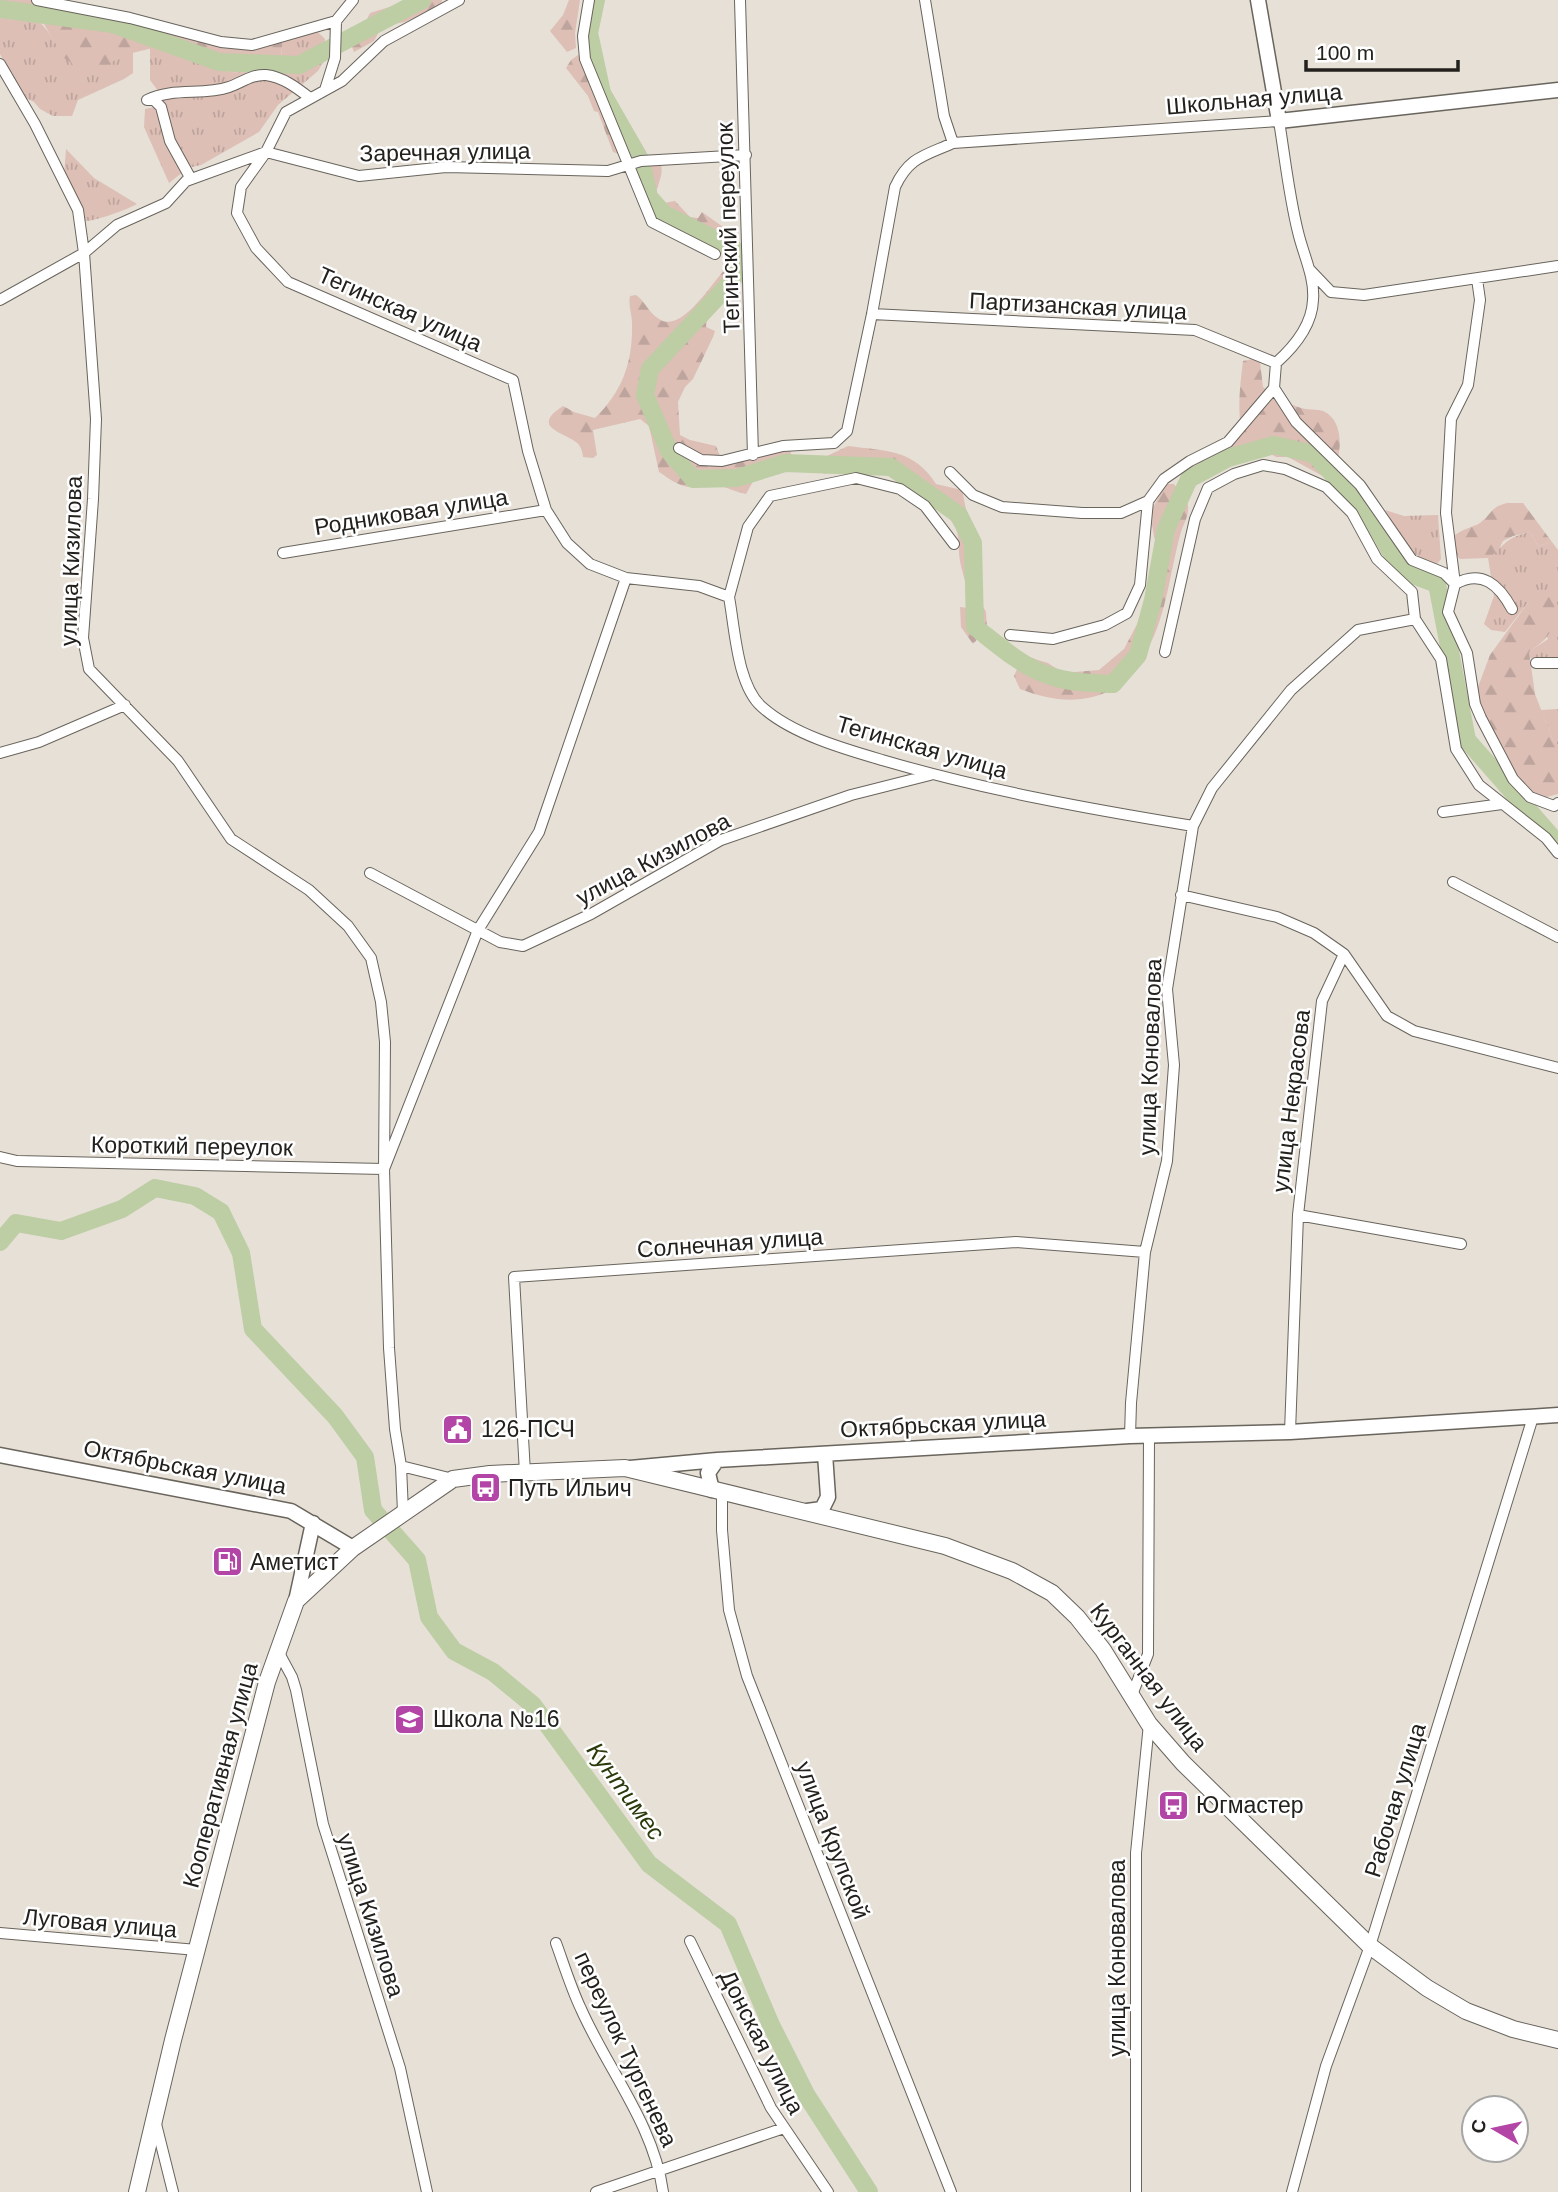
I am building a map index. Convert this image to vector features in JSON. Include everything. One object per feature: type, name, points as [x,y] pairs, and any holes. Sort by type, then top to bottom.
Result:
[{"type":"main road","name":"Октябрьская улица","points":[[296,1601],[354,1548],[453,1479],[625,1468]]},
{"type":"main road","name":"Курганная улица","points":[[625,1468],[977,1557],[1012,1571],[1052,1594],[1077,1617],[1103,1650],[1149,1724],[1183,1763],[1370,1947],[1427,1988],[1466,2011],[1513,2029],[1558,2040]]},
{"type":"main road","name":"Кооперативная улица","points":[[137,2192],[173,2040],[277,1650],[296,1601]]},
{"type":"street","points":[[37,0],[130,18],[221,42],[252,45],[336,22]]},
{"type":"street","points":[[325,90],[335,58],[336,22],[353,0]]},
{"type":"street","points":[[0,300],[85,253],[117,225],[166,203],[186,181],[266,152],[286,111],[342,81],[384,41],[459,0]]},
{"type":"street","points":[[589,0],[583,36],[585,59],[652,222],[715,254]]},
{"type":"street","name":"Тегинский переулок","points":[[740,0],[753,455]]},
{"type":"street","points":[[925,0],[944,116],[953,143]]},
{"type":"street","points":[[950,472],[973,495],[1002,507],[1121,513],[1148,501],[1164,479],[1190,461],[1228,442],[1274,388],[1276,363],[1293,348],[1307,324],[1313,300],[1309,270],[1298,232],[1258,0]]},
{"type":"street","name":"улица Кизилова","points":[[0,64],[35,124],[78,210],[85,253],[96,419],[83,638],[89,669],[178,761],[231,839],[309,890],[348,926],[371,958],[381,1002],[385,1042],[384,1169],[389,1348],[403,1512]]},
{"type":"street","points":[[191,179],[170,141],[161,107],[154,100],[147,100],[177,92],[229,87],[249,78],[265,75],[287,82],[310,98]]},
{"type":"street","name":"Школьная улица","points":[[753,455],[783,446],[834,443],[847,431],[895,187],[903,169],[915,160],[953,143],[1279,121],[1558,90]]},
{"type":"street","name":"Заречная улица","points":[[266,152],[359,176],[446,167],[608,171],[641,161],[746,155]]},
{"type":"street","name":"Тегинская улица","points":[[266,152],[241,187],[237,213],[256,248],[288,282],[513,380],[528,451],[546,510],[567,543],[590,564],[626,578],[699,586],[729,597]]},
{"type":"street","points":[[1309,270],[1331,292],[1364,295],[1558,266]]},
{"type":"street","points":[[1477,279],[1480,300],[1468,384],[1451,419],[1446,513],[1455,584],[1448,612],[1467,653],[1475,704],[1513,779],[1530,797],[1557,806]]},
{"type":"street","name":"Партизанская улица","points":[[872,314],[1195,330],[1276,363]]},
{"type":"street","points":[[1274,388],[1296,422],[1360,485],[1412,560],[1444,573],[1455,584]]},
{"type":"street","points":[[679,448],[701,460],[722,461],[753,455]]},
{"type":"street","points":[[1165,652],[1195,519],[1208,488],[1234,474],[1264,465],[1285,469],[1326,487],[1352,513],[1377,559],[1412,592],[1415,619],[1441,659],[1456,749],[1479,785],[1546,838],[1558,853]]},
{"type":"street","name":"Тегинская улица","points":[[954,544],[925,506],[900,489],[856,478],[769,496],[748,527],[729,597],[746,684],[761,706],[794,727],[847,750],[930,775],[1074,806],[1193,827]]},
{"type":"street","points":[[1010,635],[1054,639],[1105,625],[1127,613],[1140,585],[1148,501]]},
{"type":"street","name":"Родниковая улица","points":[[283,553],[546,510]]},
{"type":"street","points":[[1455,584],[1478,577],[1487,580],[1505,597],[1512,609]]},
{"type":"street","name":"улица Кизилова","points":[[384,1169],[478,930],[539,832],[626,578]]},
{"type":"street","name":"улица Коновалова","points":[[1130,1436],[1144,1252],[1167,1161],[1174,1065],[1167,989],[1193,827],[1212,788],[1292,690],[1359,630],[1415,619]]},
{"type":"street","points":[[1536,663],[1558,663]]},
{"type":"street","points":[[0,754],[39,742],[125,705]]},
{"type":"street","name":"улица Кизилова","points":[[370,873],[500,942],[523,946],[591,914],[721,840],[851,795],[930,775]]},
{"type":"street","points":[[1443,812],[1502,804]]},
{"type":"street","points":[[1453,882],[1558,937]]},
{"type":"street","points":[[1181,895],[1277,918],[1314,933],[1344,954],[1387,1016],[1414,1031],[1558,1068]]},
{"type":"street","name":"улица Некрасова","points":[[1290,1432],[1298,1215],[1322,1001],[1344,954]]},
{"type":"street","name":"Короткий переулок","points":[[0,1157],[17,1161],[384,1169]]},
{"type":"street","name":"улица Некрасова","points":[[1298,1215],[1461,1244]]},
{"type":"street","name":"Солнечная улица","points":[[525,1473],[514,1277],[1016,1242],[1144,1252]]},
{"type":"street","name":"Октябрьская улица","points":[[625,1468],[717,1460],[1130,1436],[1290,1432],[1558,1415]]},
{"type":"street","name":"Рабочая улица","points":[[1292,2192],[1326,2066],[1370,1947],[1533,1418]]},
{"type":"street","points":[[1132,1695],[1148,1654],[1149,1436]]},
{"type":"street","points":[[825,1454],[828,1497],[844,1516],[862,1526]]},
{"type":"street","name":"Октябрьская улица","points":[[0,1455],[291,1511],[354,1548]]},
{"type":"street","points":[[717,1460],[708,1473],[708,1480],[717,1491]]},
{"type":"street","points":[[401,1466],[453,1479]]},
{"type":"street","name":"улица Крупской","points":[[717,1491],[729,1610],[747,1676],[951,2192]]},
{"type":"street","points":[[796,1511],[822,1509],[828,1497]]},
{"type":"street","name":"Кооперативная улица","points":[[296,1601],[313,1523]]},
{"type":"street","name":"улица Кизилова","points":[[277,1650],[296,1690],[323,1824],[400,2068],[427,2192]]},
{"type":"street","name":"улица Коновалова","points":[[1136,2192],[1136,1853],[1149,1724]]},
{"type":"street","name":"Луговая улица","points":[[0,1933],[197,1950]]},
{"type":"street","name":"Донская улица","points":[[690,1941],[771,2108],[828,2192]]},
{"type":"street","name":"переулок Тургенева","points":[[556,1943],[581,2010],[645,2130],[660,2171],[663,2192]]},
{"type":"street","points":[[155,2117],[173,2192]]},
{"type":"street","name":"переулок Тургенева","points":[[596,2192],[784,2128]]},
{"type":"green space","points":[[0,0],[37,0],[221,42],[283,40],[281,57],[262,71],[238,73],[220,70],[194,58],[164,52],[157,47],[120,56],[107,66],[88,68],[74,65],[64,58],[44,24],[32,17],[16,20],[0,18]]},
{"type":"green space","points":[[412,0],[442,0],[441,5],[405,22],[382,26],[374,41],[354,52],[347,34],[363,27],[370,13]]},
{"type":"green space","points":[[569,0],[580,0],[575,33],[576,48],[567,52],[550,31],[563,15]]},
{"type":"green space","points":[[32,17],[44,27],[74,65],[133,51],[133,73],[78,100],[72,116],[53,116],[40,109],[34,102],[22,96],[0,54],[0,18],[16,20]]},
{"type":"green space","points":[[318,32],[325,39],[324,61],[318,71],[278,105],[259,132],[201,165],[188,168],[169,183],[144,127],[145,109],[155,107],[161,95],[150,80],[150,48],[158,47],[194,58],[220,70],[238,73],[262,71],[281,58],[283,40]]},
{"type":"green space","points":[[578,55],[585,59],[613,119],[628,128],[639,152],[631,158],[613,152],[598,112],[594,111],[588,96],[566,68]]},
{"type":"green space","points":[[66,149],[94,178],[137,204],[111,215],[84,221],[64,176]]},
{"type":"green space","points":[[661,164],[662,169],[656,199],[664,203],[675,201],[690,217],[698,218],[702,212],[733,234],[732,261],[729,266],[739,275],[739,281],[723,295],[710,314],[706,327],[715,331],[713,337],[693,379],[685,387],[678,402],[680,435],[716,446],[722,461],[790,449],[792,458],[781,471],[755,478],[746,494],[715,484],[686,487],[659,472],[649,426],[640,419],[593,430],[597,455],[593,458],[583,457],[578,444],[549,424],[549,419],[563,406],[595,418],[613,397],[624,375],[631,350],[630,296],[639,297],[659,319],[668,322],[678,319],[697,303],[728,266],[720,251],[709,243],[696,235],[673,228],[651,214],[636,168]]},
{"type":"green space","points":[[1253,359],[1260,362],[1263,387],[1295,406],[1323,411],[1331,416],[1336,424],[1339,453],[1328,479],[1288,457],[1276,457],[1269,453],[1240,459],[1208,476],[1194,480],[1192,465],[1242,434],[1239,407],[1243,361]]},
{"type":"green space","points":[[848,446],[887,451],[909,458],[936,484],[962,490],[973,543],[974,589],[986,612],[987,629],[973,644],[961,627],[960,607],[968,608],[968,596],[960,561],[958,536],[946,513],[916,488],[899,479],[861,470],[824,474],[819,468],[827,456]]},
{"type":"green space","points":[[1165,484],[1174,484],[1183,495],[1188,503],[1188,513],[1181,532],[1164,608],[1141,660],[1118,686],[1093,697],[1057,699],[1020,689],[1014,676],[1018,667],[1028,657],[1048,663],[1063,673],[1099,670],[1124,649],[1144,611],[1155,605],[1165,578],[1164,560],[1152,525],[1153,508]]},
{"type":"green space","points":[[1507,503],[1523,503],[1552,542],[1538,546],[1530,532],[1503,541],[1498,551],[1488,558],[1460,559],[1455,554],[1454,536],[1480,523],[1494,509]]},
{"type":"green space","points":[[1385,510],[1404,516],[1438,515],[1441,559],[1437,564],[1419,558],[1412,551]]},
{"type":"green space","points":[[1530,532],[1538,546],[1552,542],[1558,550],[1558,657],[1530,658],[1529,652],[1548,639],[1529,601],[1505,632],[1491,630],[1484,624],[1494,596],[1488,558],[1510,539]]},
{"type":"green space","points":[[1553,596],[1555,614],[1552,628],[1544,640],[1529,652],[1535,694],[1553,740],[1558,745],[1558,794],[1543,798],[1522,787],[1478,704],[1478,687],[1490,655],[1529,601]]},
{"type":"green space","points":[[1558,709],[1558,745],[1553,740],[1541,710]]},
{"type":"waterway","points":[[0,9],[113,24],[219,62],[299,65],[422,0]]},
{"type":"waterway","points":[[596,0],[589,33],[602,93],[641,161],[649,197],[664,214],[733,248],[736,265],[733,280],[650,369],[645,395],[669,451],[693,479],[737,478],[785,463],[891,467],[959,515],[973,543],[975,627],[1038,671],[1072,681],[1113,684],[1138,655],[1153,600],[1166,529],[1189,479],[1228,458],[1274,445],[1314,454],[1367,511],[1402,571],[1437,584],[1467,740],[1558,844]]},
{"type":"waterway","name":"Кунтимес","points":[[0,1242],[16,1223],[61,1231],[122,1209],[155,1188],[195,1196],[221,1212],[241,1253],[253,1329],[335,1416],[365,1457],[373,1510],[417,1560],[429,1617],[454,1651],[493,1672],[533,1705],[649,1864],[728,1924],[771,2025],[807,2096],[869,2192]]},
{"type":"place","name":"126-ПСЧ","points":[[458,1429]]},
{"type":"place","name":"Путь Ильич","points":[[485,1488]]},
{"type":"place","name":"Аметист","points":[[227,1562]]},
{"type":"place","name":"Школа №16","points":[[410,1719]]},
{"type":"place","name":"Югмастер","points":[[1173,1805]]}]
